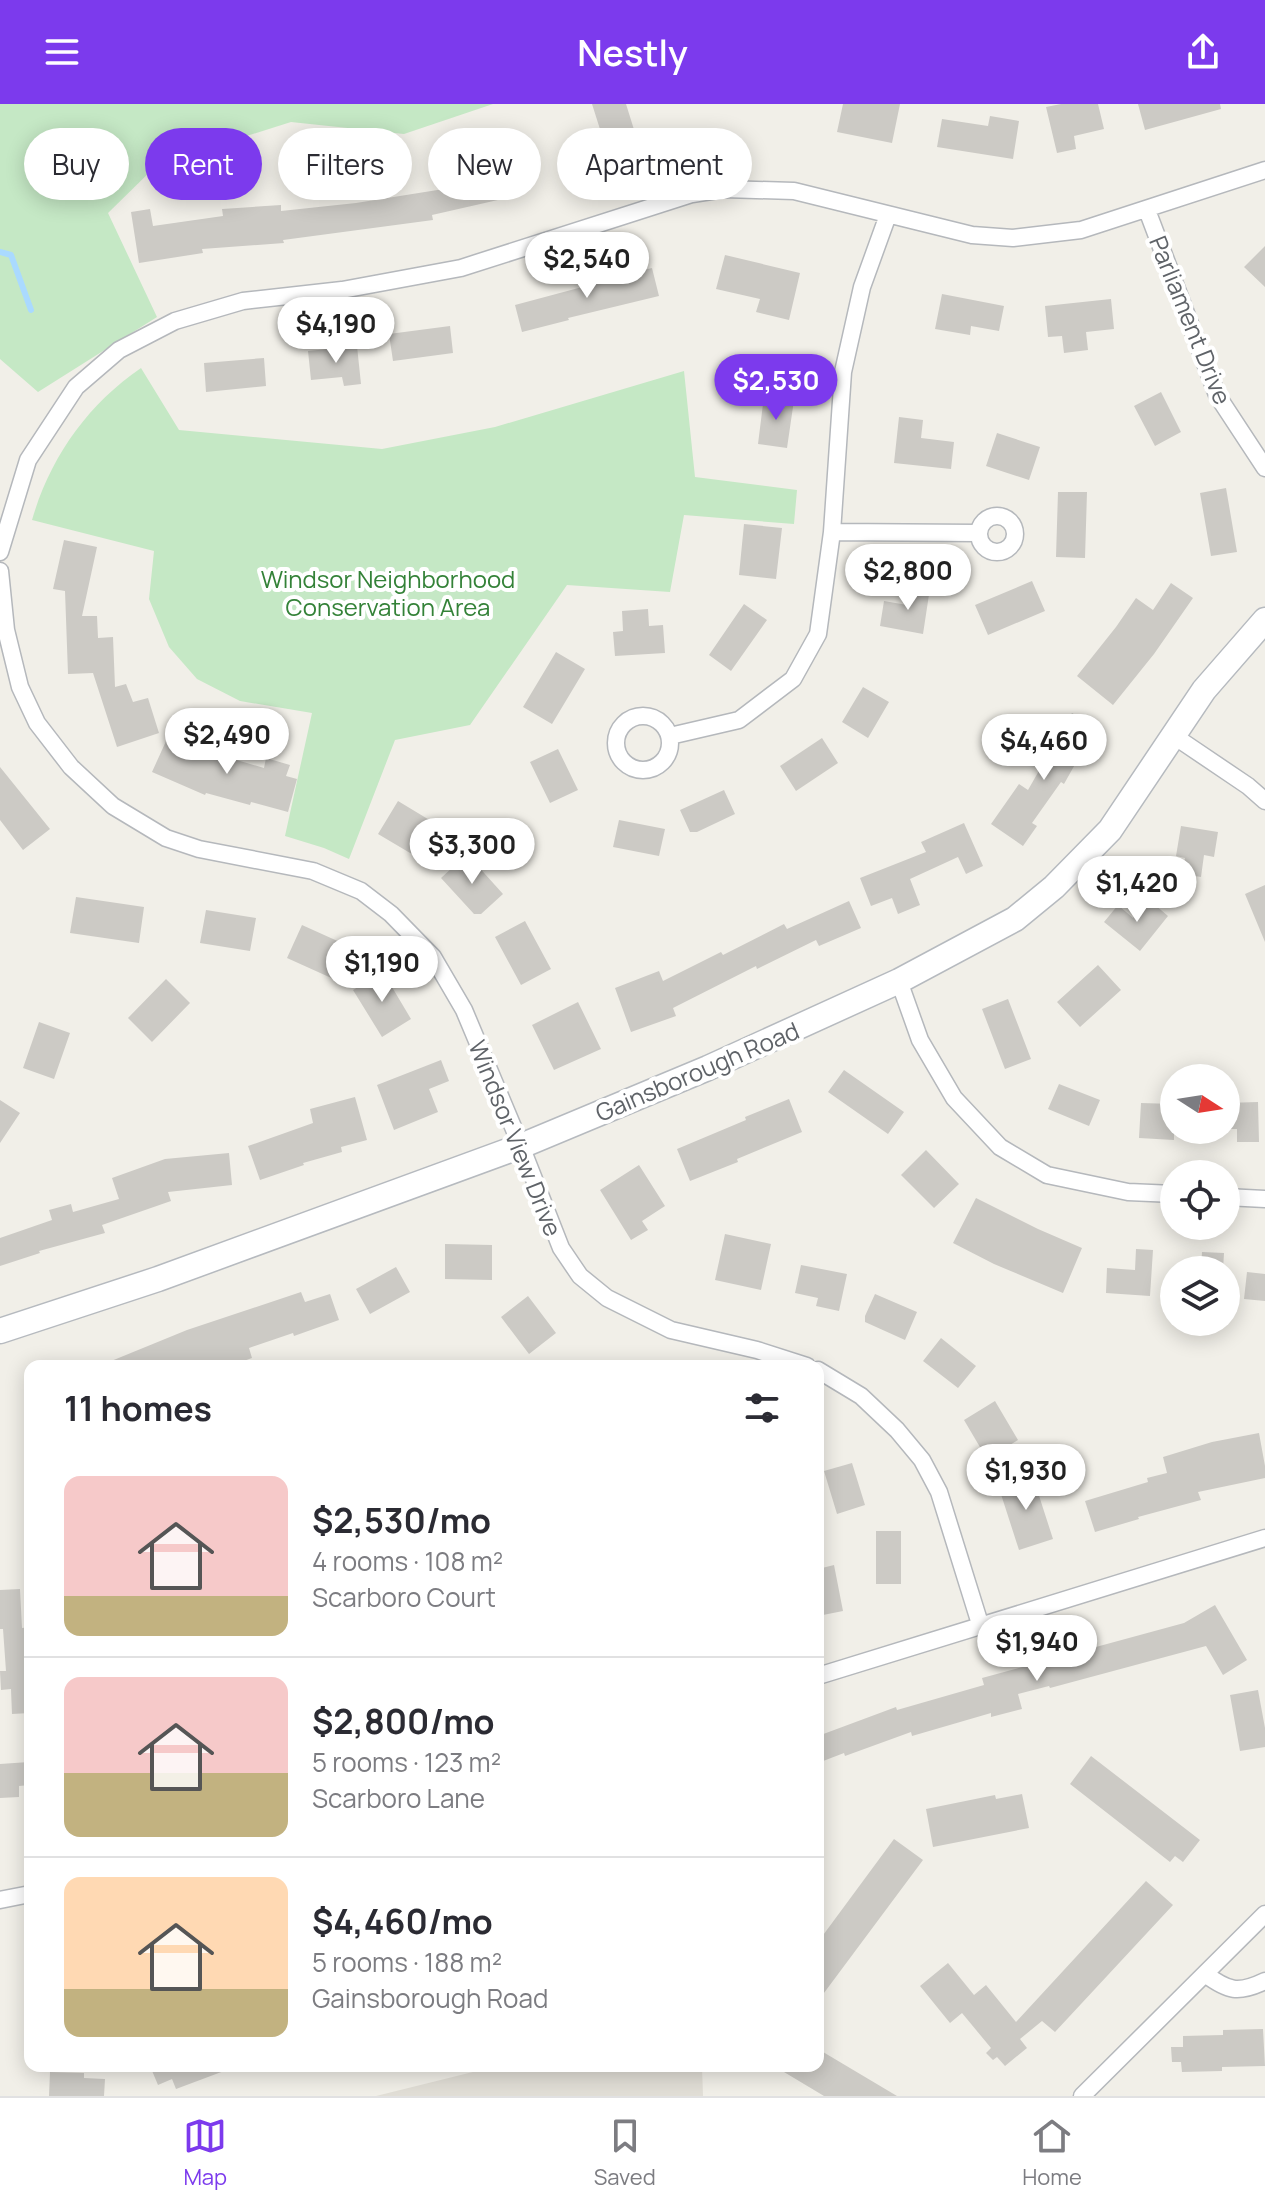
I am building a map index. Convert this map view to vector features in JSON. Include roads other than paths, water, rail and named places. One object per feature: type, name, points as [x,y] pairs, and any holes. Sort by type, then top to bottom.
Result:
[{"type":"street","points":[[0,552],[28,460],[76,387],[119,350],[175,321],[243,301],[342,290],[461,268],[692,194],[724,189],[794,191],[972,235],[1013,238],[1081,230],[1265,170]]},
{"type":"street","name":"Parliament Drive","points":[[1147,210],[1217,395],[1265,468]]},
{"type":"street","points":[[670,736],[739,720],[793,679],[818,634],[832,532],[843,372],[862,287],[888,215]]},
{"type":"street","points":[[832,532],[978,533]]},
{"type":"street","name":"Windsor View Drive","points":[[0,571],[6,630],[20,687],[37,723],[71,767],[113,806],[166,838],[199,849],[313,871],[361,891],[391,914],[433,957],[464,1010],[561,1248],[580,1276],[607,1298],[671,1330],[788,1360]]},
{"type":"street","name":"Gainsborough Road","points":[[0,1331],[158,1279],[521,1146],[708,1068],[899,981],[1015,919],[1054,887],[1110,830],[1204,690],[1265,620]]},
{"type":"street","points":[[1174,736],[1265,801]]},
{"type":"street","points":[[899,981],[920,1040],[954,1098],[1000,1147],[1047,1175],[1128,1192],[1160,1193]]},
{"type":"street","points":[[1240,1198],[1265,1199]]},
{"type":"street","points":[[824,1374],[861,1396],[897,1430],[922,1460],[939,1492],[981,1627]]},
{"type":"street","points":[[824,1674],[1265,1538]]},
{"type":"street","points":[[0,1900],[24,1895]]},
{"type":"street","points":[[1082,2096],[1265,1914]]},
{"type":"street","points":[[1205,1974],[1224,1989],[1250,1988],[1265,1981]]},
{"type":"waterway","points":[[0,252],[11,255],[31,310]]},
{"type":"park label","name":"Windsor Neighborhood Conservation Area","points":[[388,592]]}]
